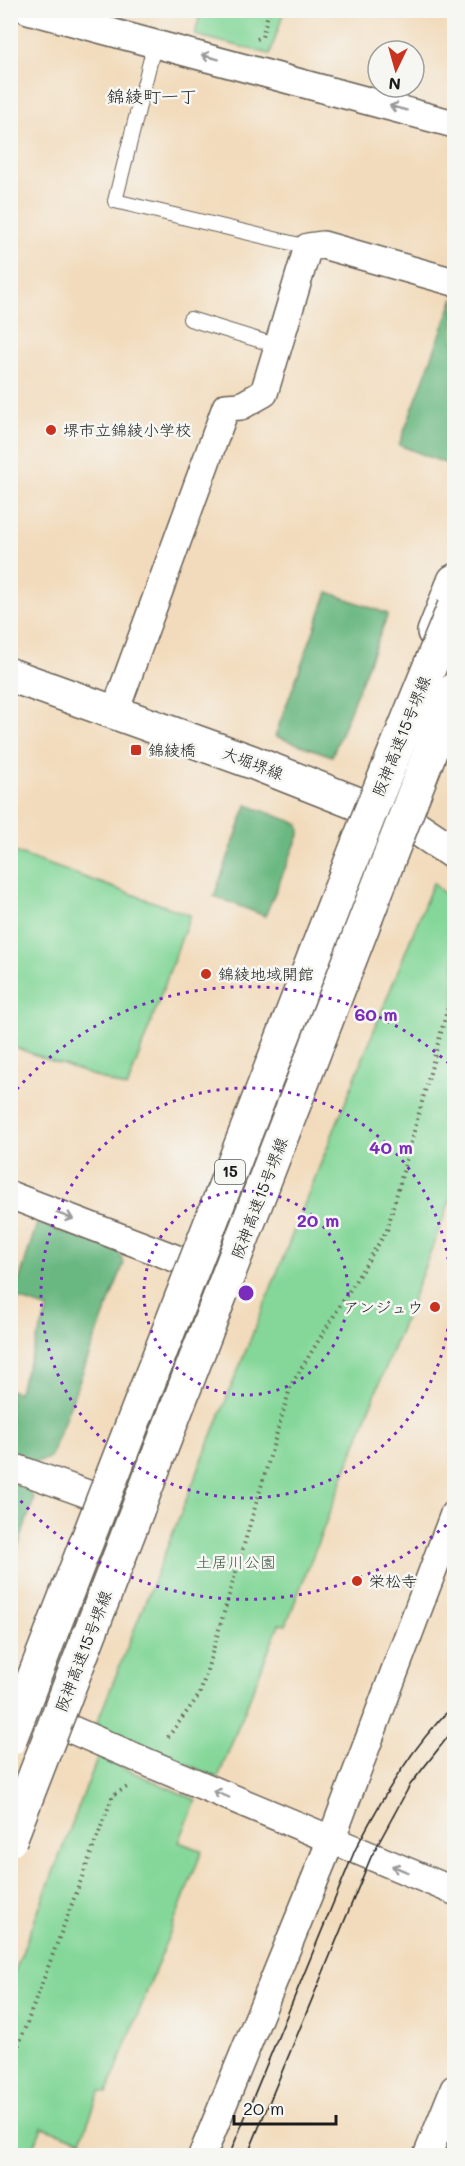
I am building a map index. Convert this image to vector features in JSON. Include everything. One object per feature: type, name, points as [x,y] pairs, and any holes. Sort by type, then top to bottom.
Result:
[{"type":"main road","points":[[13,1707],[96,1497],[184,1262],[454,580]]},
{"type":"main road","name":"阪神高速15号堺線","points":[[10,1739],[368,818],[454,606]]},
{"type":"main road","name":"大堀堺線","points":[[10,675],[252,762],[414,826],[454,853]]},
{"type":"main road","name":"阪神高速15号堺線","points":[[10,1840],[454,690]]},
{"type":"main road","points":[[10,1855],[454,721]]},
{"type":"street","points":[[28,10],[454,124]]},
{"type":"street","points":[[114,714],[226,407],[241,406],[264,393],[308,247],[322,245],[454,282]]},
{"type":"street","points":[[10,1195],[184,1262]]},
{"type":"street","points":[[10,1466],[96,1497]]},
{"type":"street","points":[[202,2156],[331,1840],[454,1514]]},
{"type":"street","points":[[13,1707],[61,1725],[454,1891]]},
{"type":"street","points":[[427,2156],[454,2089]]},
{"type":"lane","points":[[154,42],[115,201],[308,247]]},
{"type":"lane","points":[[190,319],[278,346]]},
{"type":"path","points":[[168,1738],[200,1694],[291,1385],[387,1230],[454,985]]},
{"type":"path","points":[[10,2068],[113,1795],[131,1785]]},
{"type":"green space","points":[[190,11],[284,11],[270,54],[195,35],[199,19]]},
{"type":"green space","points":[[454,298],[454,454],[450,465],[399,445]]},
{"type":"green space","points":[[328,592],[388,614],[332,756],[275,736]]},
{"type":"green space","points":[[247,805],[299,824],[300,833],[265,916],[214,896]]},
{"type":"green space","points":[[11,851],[190,915],[127,1088],[11,1046]]},
{"type":"green space","name":"土居川公園","points":[[433,883],[454,903],[454,1191],[286,1625],[279,1624],[218,1778],[96,1725]]},
{"type":"green space","points":[[37,1223],[119,1252],[124,1263],[50,1458],[36,1462],[11,1452],[10,1390],[18,1393],[48,1309],[14,1297]]},
{"type":"green space","points":[[11,1482],[28,1488],[34,1499],[11,1568]]},
{"type":"green space","points":[[98,1757],[196,1800],[179,1842],[202,1851],[107,2093],[100,2091],[81,2140],[42,2127],[31,2155],[11,2155],[11,1981]]},
{"type":"tram line","points":[[229,2156],[355,1850],[411,1755],[454,1705]]},
{"type":"tram line","points":[[247,2156],[371,1857],[410,1785],[454,1729]]},
{"type":"place","name":"堺市立錦綾小学校","points":[[51,430]]},
{"type":"place","name":"錦綾橋","points":[[136,750]]},
{"type":"place","name":"錦綾地域開館","points":[[206,974]]},
{"type":"place","name":"アンジュウ","points":[[435,1307]]},
{"type":"place","name":"栄松寺","points":[[357,1581]]},
{"type":"district","name":"錦綾町一丁","points":[[152,97]]}]
